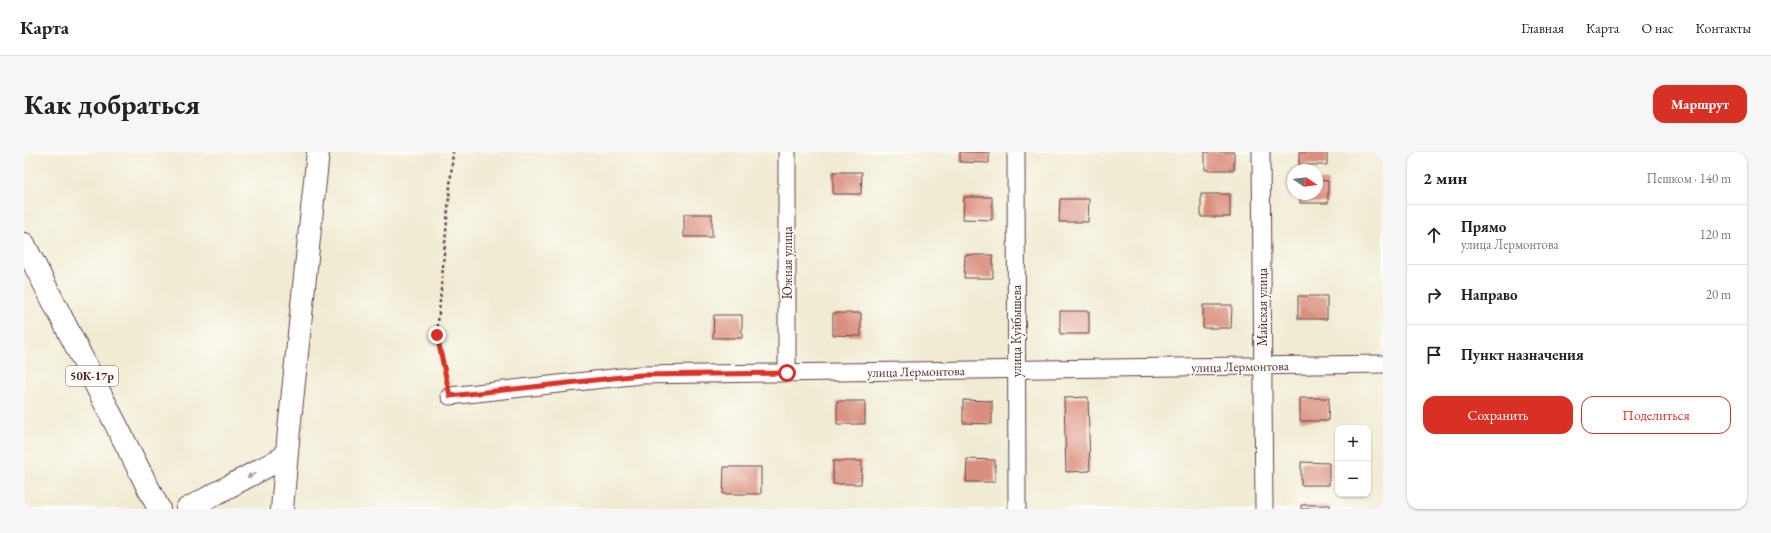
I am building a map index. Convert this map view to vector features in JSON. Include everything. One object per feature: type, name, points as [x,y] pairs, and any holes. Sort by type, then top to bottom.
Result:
[{"type":"street","points":[[282,509],[286,456],[318,152]]},
{"type":"street","name":"Южная улица","points":[[787,152],[787,373]]},
{"type":"street","name":"улица Куйбышева","points":[[1016,152],[1017,509]]},
{"type":"street","name":"Майская улица","points":[[1261,152],[1264,509]]},
{"type":"street","name":"50К-17р","points":[[24,244],[159,509]]},
{"type":"street","name":"улица Лермонтова","points":[[450,396],[640,375],[1383,364]]},
{"type":"street","points":[[187,509],[286,456]]},
{"type":"path","points":[[450,396],[437,335],[453,152]]},
{"type":"building","points":[[960,152],[989,152],[989,163],[960,162]]},
{"type":"building","points":[[1205,152],[1234,152],[1234,170],[1205,170]]},
{"type":"building","points":[[1299,152],[1327,152],[1327,165],[1299,164]]},
{"type":"building","points":[[833,172],[862,172],[861,194],[833,194]]},
{"type":"building","points":[[1323,181],[1328,181],[1328,203],[1300,203],[1300,200],[1323,200]]},
{"type":"building","points":[[1201,194],[1230,194],[1230,217],[1201,217]]},
{"type":"building","points":[[964,197],[992,197],[992,220],[963,219]]},
{"type":"building","points":[[1060,199],[1089,199],[1088,222],[1059,222]]},
{"type":"building","points":[[684,214],[712,214],[712,237],[684,237]]},
{"type":"building","points":[[965,255],[993,255],[993,278],[964,278]]},
{"type":"building","points":[[1298,296],[1327,296],[1327,319],[1298,319]]},
{"type":"building","points":[[1203,305],[1232,305],[1231,328],[1203,328]]},
{"type":"building","points":[[1060,311],[1089,311],[1089,334],[1060,334]]},
{"type":"building","points":[[833,313],[861,313],[861,336],[833,335]]},
{"type":"building","points":[[714,315],[742,315],[742,338],[713,338]]},
{"type":"building","points":[[1088,397],[1090,471],[1066,472],[1064,398]]},
{"type":"building","points":[[1300,398],[1329,398],[1328,421],[1300,421]]},
{"type":"building","points":[[963,400],[992,401],[992,424],[963,423]]},
{"type":"building","points":[[837,401],[865,401],[865,424],[837,424]]},
{"type":"building","points":[[967,459],[995,460],[995,482],[966,482]]},
{"type":"building","points":[[833,461],[862,461],[861,484],[833,484]]},
{"type":"building","points":[[1301,462],[1329,463],[1329,485],[1301,485]]},
{"type":"building","points":[[724,467],[761,467],[761,494],[723,494]]},
{"type":"building","points":[[1301,505],[1330,505],[1330,509],[1301,509]]},
{"type":"route","points":[[437,335],[450,396],[640,375],[787,373]]}]
